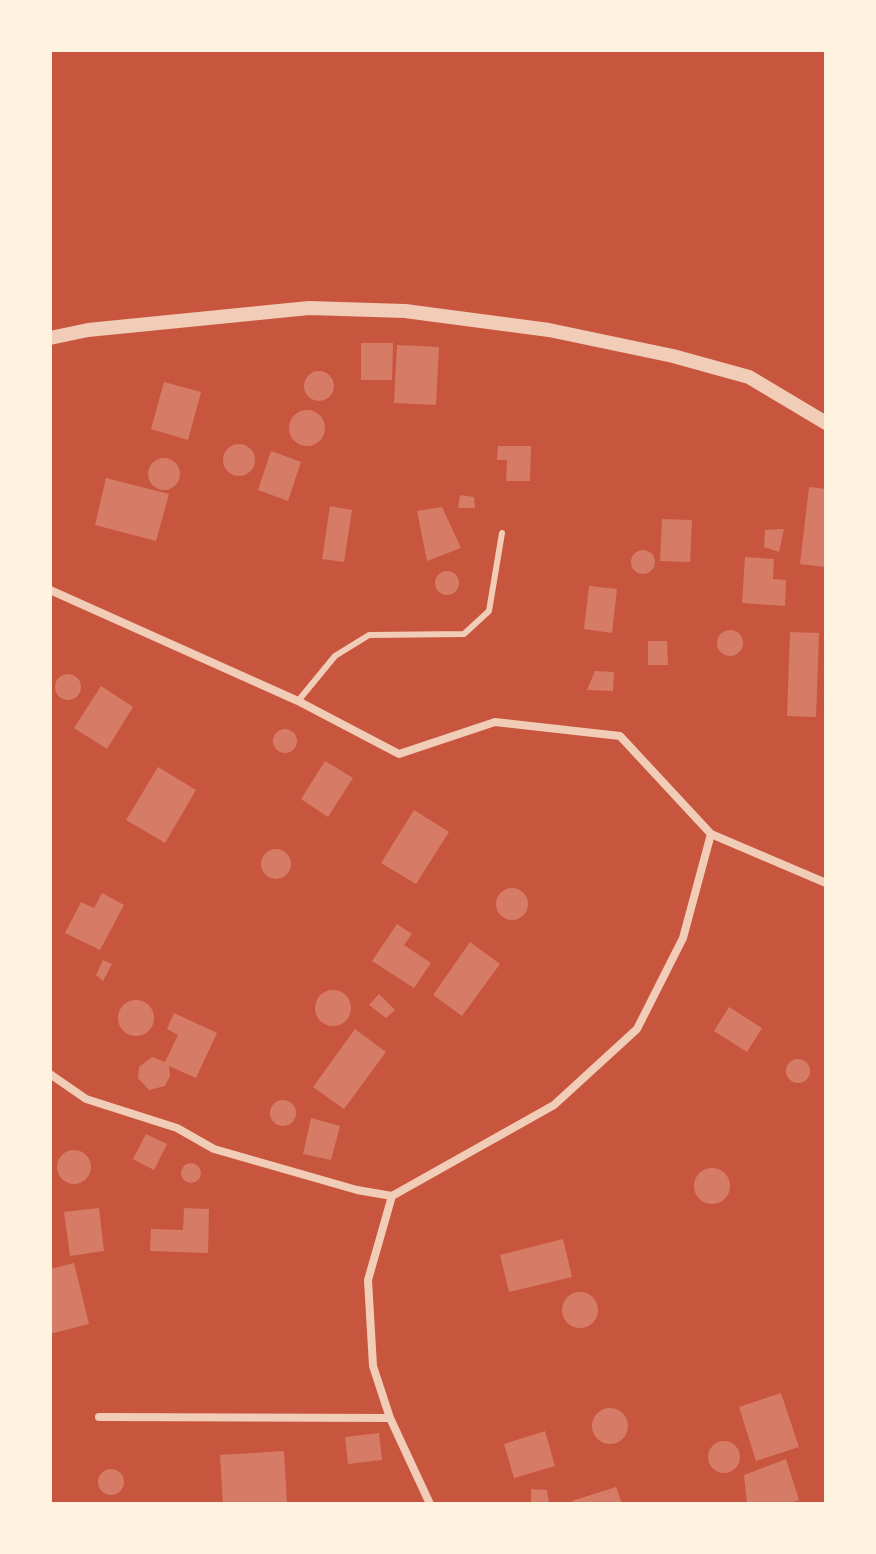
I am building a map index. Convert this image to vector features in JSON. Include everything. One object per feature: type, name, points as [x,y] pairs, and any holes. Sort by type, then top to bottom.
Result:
[{"type":"street","points":[[50,338],[88,330],[309,308],[405,311],[549,330],[673,356],[749,377],[826,423]]},
{"type":"street","points":[[50,590],[298,701],[399,754],[495,722],[620,736],[711,834],[826,883]]},
{"type":"street","points":[[50,1074],[86,1099],[177,1128],[214,1149],[357,1190],[392,1196],[554,1105],[637,1029],[683,938],[711,834]]},
{"type":"street","points":[[392,1196],[368,1280],[373,1366],[390,1418],[430,1504]]},
{"type":"street","points":[[99,1417],[390,1418]]},
{"type":"lane","points":[[298,701],[335,656],[369,635],[464,634],[489,611],[502,533]]},
{"type":"building","points":[[361,343],[393,343],[392,380],[361,380]]},
{"type":"building","points":[[397,345],[439,347],[436,405],[394,403]]},
{"type":"building","points":[[319,371],[330,375],[334,386],[330,397],[319,401],[308,397],[304,386],[308,375]]},
{"type":"building","points":[[164,382],[201,392],[188,440],[151,429]]},
{"type":"building","points":[[307,410],[320,415],[325,428],[320,441],[307,446],[294,441],[289,428],[294,415]]},
{"type":"building","points":[[239,444],[251,448],[255,460],[251,472],[239,476],[227,472],[223,460],[227,448]]},
{"type":"building","points":[[498,446],[531,446],[530,481],[506,481],[507,460],[497,460]]},
{"type":"building","points":[[271,451],[301,462],[288,501],[258,490]]},
{"type":"building","points":[[164,458],[176,462],[180,474],[176,486],[164,490],[152,486],[148,474],[152,462]]},
{"type":"building","points":[[106,478],[169,494],[156,541],[95,525]]},
{"type":"building","points":[[809,487],[826,489],[826,567],[800,564]]},
{"type":"building","points":[[460,495],[474,497],[475,508],[458,508]]},
{"type":"building","points":[[330,506],[352,510],[344,562],[322,559]]},
{"type":"building","points":[[442,507],[461,548],[427,561],[417,511]]},
{"type":"building","points":[[662,519],[692,520],[690,562],[660,561]]},
{"type":"building","points":[[784,529],[779,552],[764,547],[765,530]]},
{"type":"building","points":[[643,550],[652,553],[655,562],[652,571],[643,574],[634,571],[631,562],[634,553]]},
{"type":"building","points":[[745,557],[774,559],[773,579],[786,580],[785,606],[742,603]]},
{"type":"building","points":[[447,571],[456,574],[459,583],[456,592],[447,595],[438,592],[435,583],[438,574]]},
{"type":"building","points":[[589,586],[617,589],[612,633],[584,629]]},
{"type":"building","points":[[730,630],[739,634],[743,643],[739,652],[730,656],[721,652],[717,643],[721,634]]},
{"type":"building","points":[[790,632],[819,633],[816,717],[787,716]]},
{"type":"building","points":[[648,641],[667,641],[668,665],[648,665]]},
{"type":"building","points":[[595,671],[614,672],[613,691],[587,690]]},
{"type":"building","points":[[68,674],[77,678],[81,687],[77,696],[68,700],[59,696],[55,687],[59,678]]},
{"type":"building","points":[[101,686],[133,707],[107,749],[74,728]]},
{"type":"building","points":[[285,729],[294,732],[297,741],[294,750],[285,753],[276,750],[273,741],[276,732]]},
{"type":"building","points":[[325,761],[353,778],[328,817],[301,799]]},
{"type":"building","points":[[158,767],[196,790],[165,843],[126,820]]},
{"type":"building","points":[[414,810],[449,832],[416,884],[381,863]]},
{"type":"building","points":[[276,849],[286,854],[291,864],[286,874],[276,879],[266,874],[261,864],[266,854]]},
{"type":"building","points":[[512,888],[523,893],[528,904],[523,915],[512,920],[501,915],[496,904],[501,893]]},
{"type":"building","points":[[102,893],[124,905],[100,950],[65,933],[81,902],[94,908]]},
{"type":"building","points":[[397,924],[412,934],[404,945],[431,963],[414,988],[372,961]]},
{"type":"building","points":[[470,942],[500,964],[462,1016],[433,995]]},
{"type":"building","points":[[103,960],[112,964],[103,981],[96,975]]},
{"type":"building","points":[[333,990],[346,995],[351,1008],[346,1021],[333,1026],[320,1021],[315,1008],[320,995]]},
{"type":"building","points":[[379,994],[395,1010],[386,1018],[369,1005]]},
{"type":"building","points":[[136,1000],[149,1005],[154,1018],[149,1031],[136,1036],[123,1031],[118,1018],[123,1005]]},
{"type":"building","points":[[729,1007],[762,1028],[747,1052],[714,1031]]},
{"type":"building","points":[[174,1013],[217,1033],[196,1078],[169,1066],[170,1076],[165,1086],[149,1090],[138,1078],[139,1067],[152,1057],[165,1062],[178,1035],[167,1029]]},
{"type":"building","points":[[355,1029],[386,1052],[344,1109],[313,1087]]},
{"type":"building","points":[[798,1059],[807,1062],[810,1071],[807,1080],[798,1083],[789,1080],[786,1071],[789,1062]]},
{"type":"building","points":[[283,1100],[292,1104],[296,1113],[292,1122],[283,1126],[274,1122],[270,1113],[274,1104]]},
{"type":"building","points":[[311,1118],[340,1126],[331,1160],[303,1154]]},
{"type":"building","points":[[146,1134],[167,1144],[154,1170],[133,1159]]},
{"type":"building","points":[[74,1150],[86,1155],[91,1167],[86,1179],[74,1184],[62,1179],[57,1167],[62,1155]]},
{"type":"building","points":[[187,1163],[195,1163],[201,1173],[195,1183],[187,1183],[181,1177],[181,1169]]},
{"type":"building","points":[[712,1168],[725,1173],[730,1186],[725,1199],[712,1204],[699,1199],[694,1186],[699,1173]]},
{"type":"building","points":[[99,1208],[104,1251],[70,1256],[64,1212]]},
{"type":"building","points":[[184,1208],[209,1209],[208,1253],[150,1251],[151,1229],[183,1230]]},
{"type":"building","points":[[563,1239],[572,1277],[509,1292],[500,1255]]},
{"type":"building","points":[[74,1263],[89,1324],[50,1334],[50,1269]]},
{"type":"building","points":[[580,1292],[593,1297],[598,1310],[593,1323],[580,1328],[567,1323],[562,1310],[567,1297]]},
{"type":"building","points":[[781,1393],[799,1447],[756,1461],[739,1407]]},
{"type":"building","points":[[610,1408],[623,1413],[628,1426],[623,1439],[610,1444],[597,1439],[592,1426],[597,1413]]},
{"type":"building","points":[[545,1431],[555,1466],[514,1478],[504,1444]]},
{"type":"building","points":[[379,1433],[382,1460],[348,1464],[345,1437]]},
{"type":"building","points":[[724,1441],[736,1445],[740,1457],[736,1469],[724,1473],[712,1469],[708,1457],[712,1445]]},
{"type":"building","points":[[284,1451],[287,1504],[223,1504],[220,1455]]},
{"type":"building","points":[[786,1459],[799,1500],[786,1504],[747,1504],[744,1475]]},
{"type":"building","points":[[111,1469],[120,1473],[124,1482],[120,1491],[111,1495],[102,1491],[98,1482],[102,1473]]},
{"type":"building","points":[[616,1487],[622,1504],[573,1504],[572,1501]]},
{"type":"building","points":[[531,1489],[547,1490],[549,1504],[531,1504]]}]
